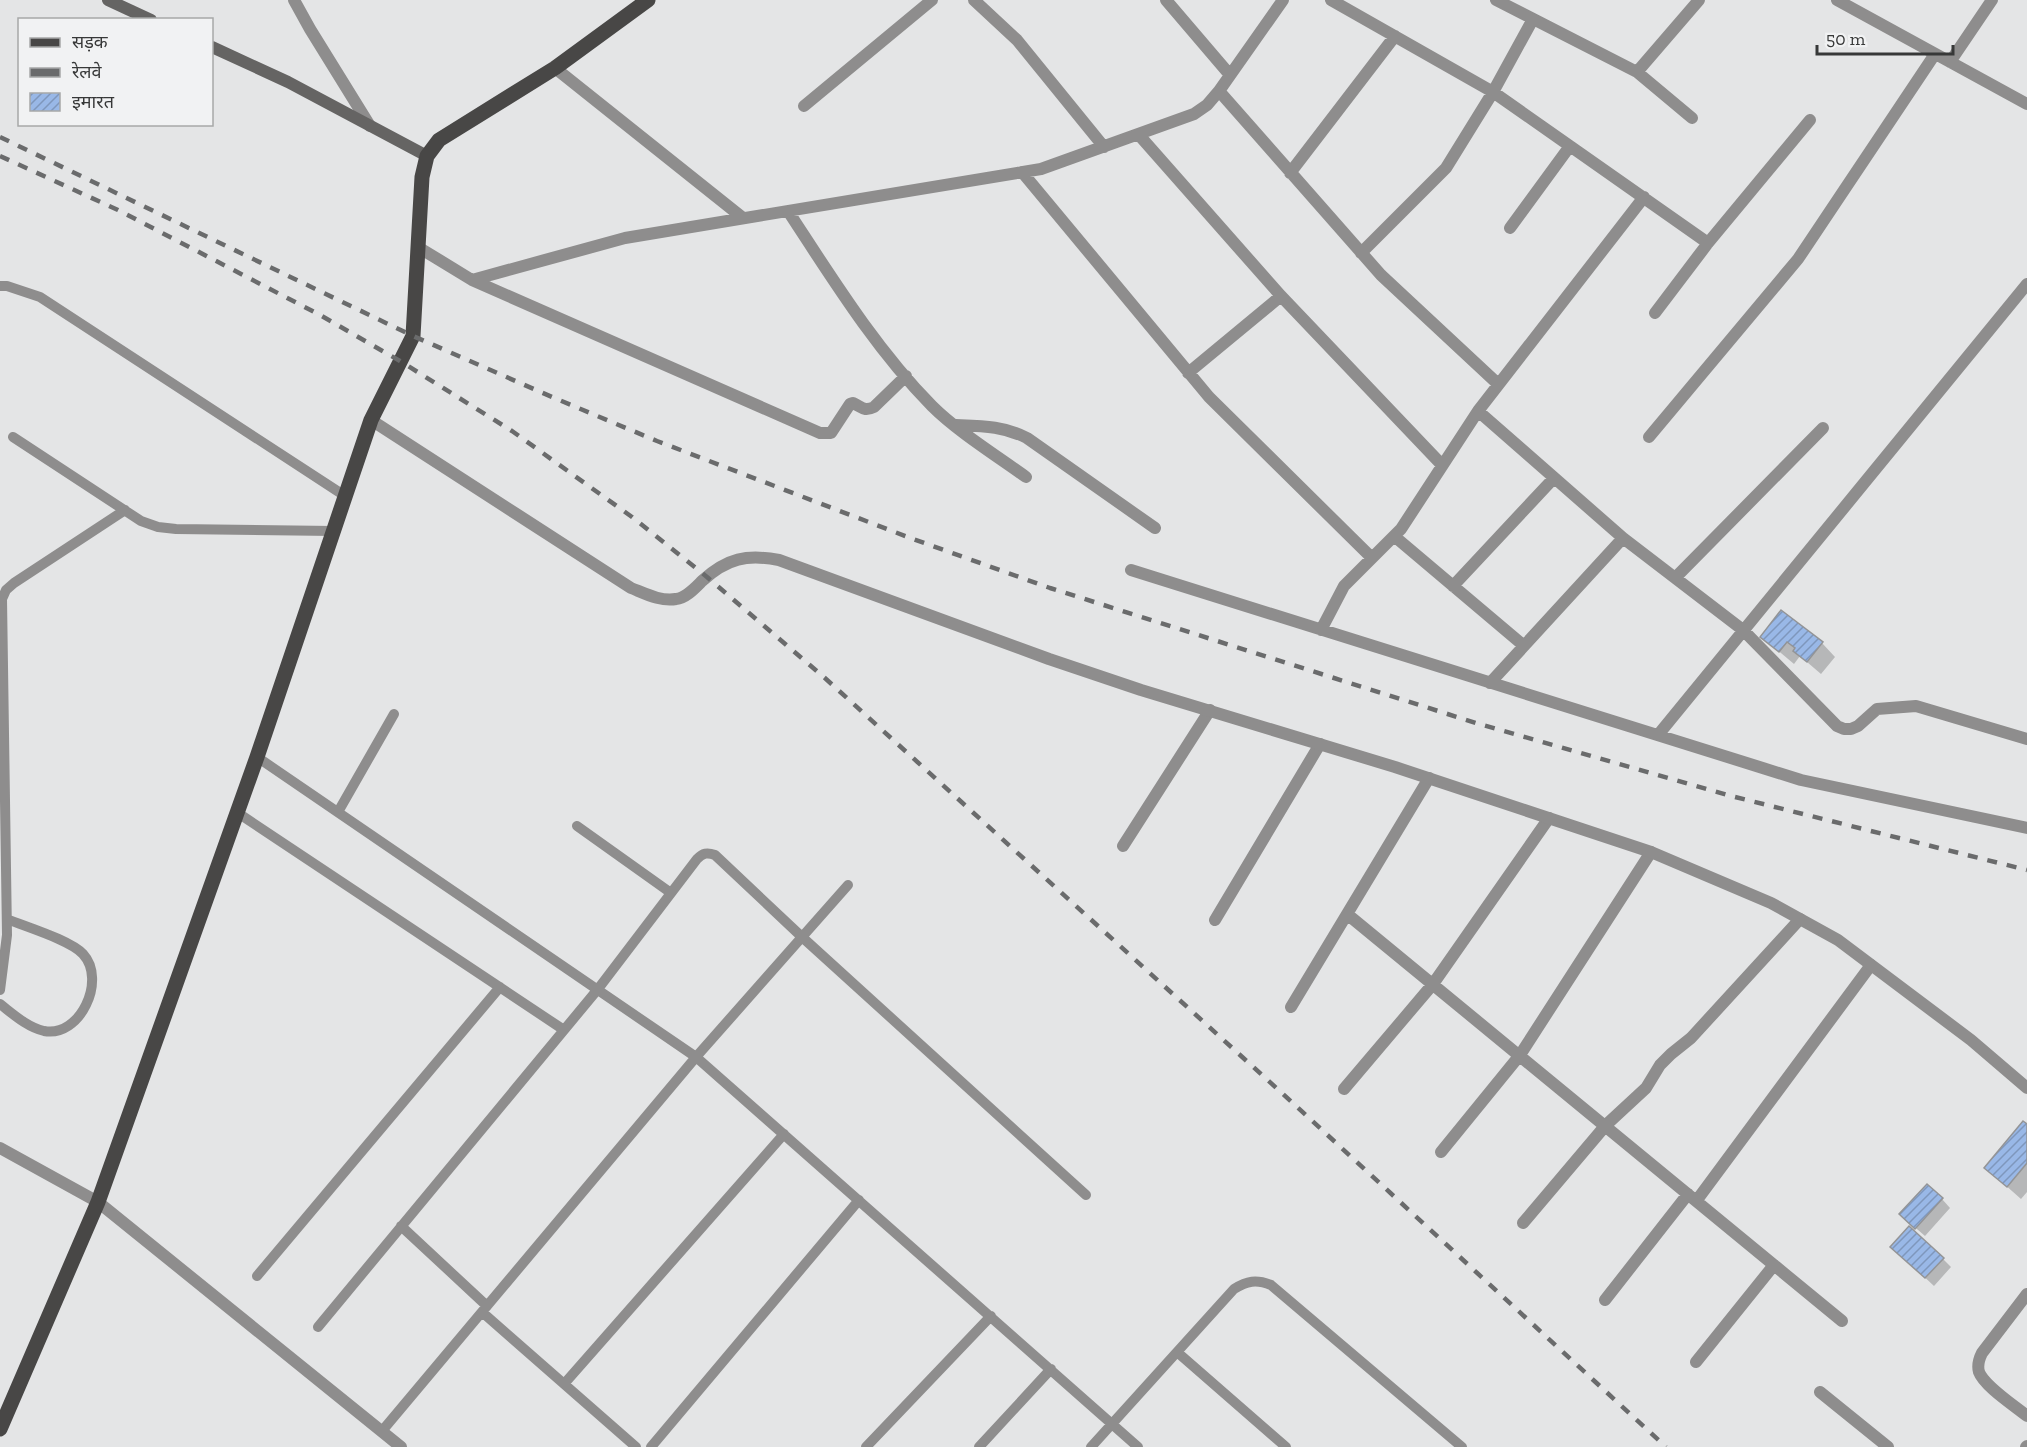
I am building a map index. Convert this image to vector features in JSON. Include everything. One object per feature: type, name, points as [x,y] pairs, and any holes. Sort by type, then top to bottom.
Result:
[{"type":"main road","points":[[108,0],[147,18]]},
{"type":"main road","points":[[0,1429],[4,1408],[98,1202],[238,813],[371,420],[413,336],[422,177],[427,156],[439,140],[555,68],[648,0]]},
{"type":"main road","points":[[213,47],[288,82],[427,156]]},
{"type":"street","points":[[294,0],[370,126]]},
{"type":"street","points":[[804,106],[932,0]]},
{"type":"street","points":[[974,0],[1017,40],[1104,147]]},
{"type":"street","points":[[1166,0],[1230,75]]},
{"type":"street","points":[[472,280],[610,241],[1055,165],[1194,114],[1207,105],[1283,0]]},
{"type":"street","points":[[1331,0],[1493,92],[1708,243]]},
{"type":"street","points":[[1496,0],[1637,72],[1692,118]]},
{"type":"street","points":[[1637,72],[1699,0]]},
{"type":"street","points":[[1837,0],[2027,104]]},
{"type":"street","points":[[1950,62],[1992,0]]},
{"type":"street","points":[[1361,253],[1446,168],[1493,92],[1533,19]]},
{"type":"street","points":[[1290,173],[1395,36]]},
{"type":"street","points":[[1648,437],[1798,259],[1935,54]]},
{"type":"street","points":[[555,68],[743,218]]},
{"type":"street","points":[[1219,91],[1361,253],[1408,301],[1498,384]]},
{"type":"street","points":[[1655,313],[1708,243],[1810,120]]},
{"type":"street","points":[[1139,135],[1281,297],[1442,465]]},
{"type":"street","points":[[1509,228],[1570,146]]},
{"type":"street","points":[[1022,172],[1209,397],[1372,558]]},
{"type":"street","points":[[1321,630],[1344,586],[1394,536],[1478,411],[1644,197]]},
{"type":"street","points":[[788,211],[857,317],[932,406],[1026,477]]},
{"type":"street","points":[[418,247],[472,280],[825,434],[831,433],[836,428],[850,404],[853,403],[864,410],[869,410],[906,376]]},
{"type":"street","points":[[1658,735],[2027,284]]},
{"type":"street","points":[[1188,373],[1281,297]]},
{"type":"street","points":[[1478,411],[1623,538],[1743,630],[1838,726],[1844,729],[1858,726],[1877,709],[1916,706],[2027,739]]},
{"type":"street","points":[[371,420],[631,588],[660,598],[676,599],[689,593],[707,577],[738,558],[761,557],[779,560],[1049,659],[1429,778],[1651,852],[1771,903],[1838,940],[1971,1040],[2027,1088]]},
{"type":"street","points":[[955,425],[1000,427],[1028,438],[1155,528]]},
{"type":"street","points":[[1675,578],[1823,428]]},
{"type":"street","points":[[1453,586],[1554,478]]},
{"type":"street","points":[[1394,536],[1523,645]]},
{"type":"street","points":[[1490,683],[1623,538]]},
{"type":"street","points":[[1131,570],[1802,780],[2027,828]]},
{"type":"street","points":[[1123,846],[1210,710]]},
{"type":"street","points":[[1215,920],[1320,744]]},
{"type":"street","points":[[1291,1007],[1429,778]]},
{"type":"street","points":[[1344,1089],[1433,984],[1549,818]]},
{"type":"street","points":[[1441,1152],[1520,1055],[1651,852]]},
{"type":"street","points":[[1347,914],[1842,1321]]},
{"type":"street","points":[[1523,1223],[1606,1125],[1646,1088],[1660,1065],[1691,1038],[1800,920]]},
{"type":"street","points":[[1605,1300],[1692,1197],[1870,965]]},
{"type":"street","points":[[0,1148],[98,1202],[401,1447]]},
{"type":"street","points":[[1696,1362],[1774,1265]]},
{"type":"street","points":[[2027,1294],[1982,1353],[1978,1371],[1983,1380],[2027,1416]]},
{"type":"street","points":[[1820,1392],[1888,1447]]},
{"type":"lane","points":[[0,286],[7,286],[40,297],[345,496]]},
{"type":"lane","points":[[13,437],[141,521],[158,526],[176,529],[334,531]]},
{"type":"lane","points":[[0,990],[3,935],[7,919],[2,599],[6,590],[14,583],[125,510]]},
{"type":"lane","points":[[0,583],[14,583]]},
{"type":"lane","points":[[338,812],[394,714]]},
{"type":"lane","points":[[257,757],[696,1056],[1138,1447]]},
{"type":"lane","points":[[238,813],[564,1030]]},
{"type":"lane","points":[[577,826],[671,893]]},
{"type":"lane","points":[[318,1327],[598,989],[702,855],[708,852],[715,855],[1086,1195]]},
{"type":"lane","points":[[382,1431],[696,1056],[848,885]]},
{"type":"lane","points":[[0,1004],[28,1025],[45,1031],[63,1029],[82,1013],[91,993],[91,970],[84,955],[70,945],[7,919]]},
{"type":"lane","points":[[257,1276],[500,987]]},
{"type":"lane","points":[[564,1384],[784,1134]]},
{"type":"lane","points":[[651,1447],[859,1200]]},
{"type":"lane","points":[[401,1226],[564,1384],[636,1447]]},
{"type":"lane","points":[[1091,1447],[1234,1289],[1245,1282],[1258,1280],[1271,1285],[1461,1447]]},
{"type":"lane","points":[[866,1447],[991,1316]]},
{"type":"lane","points":[[1178,1352],[1286,1447]]},
{"type":"lane","points":[[979,1447],[1051,1369]]},
{"type":"building","points":[[1781,610],[1823,642],[1807,662],[1793,651],[1795,648],[1787,642],[1779,652],[1760,637]]},
{"type":"building","points":[[2023,1121],[2027,1124],[2027,1163],[2007,1187],[1984,1168]]},
{"type":"building","points":[[1927,1184],[1943,1198],[1915,1229],[1899,1214]]},
{"type":"building","points":[[1909,1226],[1944,1258],[1925,1278],[1890,1247]]},
{"type":"railway","points":[[0,137],[413,336],[657,441],[913,539],[1050,588],[1476,723],[1731,796],[2027,870]]},
{"type":"railway","points":[[0,156],[118,210],[320,315],[400,361],[512,431],[632,517],[707,577],[826,679],[1283,1094],[1666,1447]]}]
